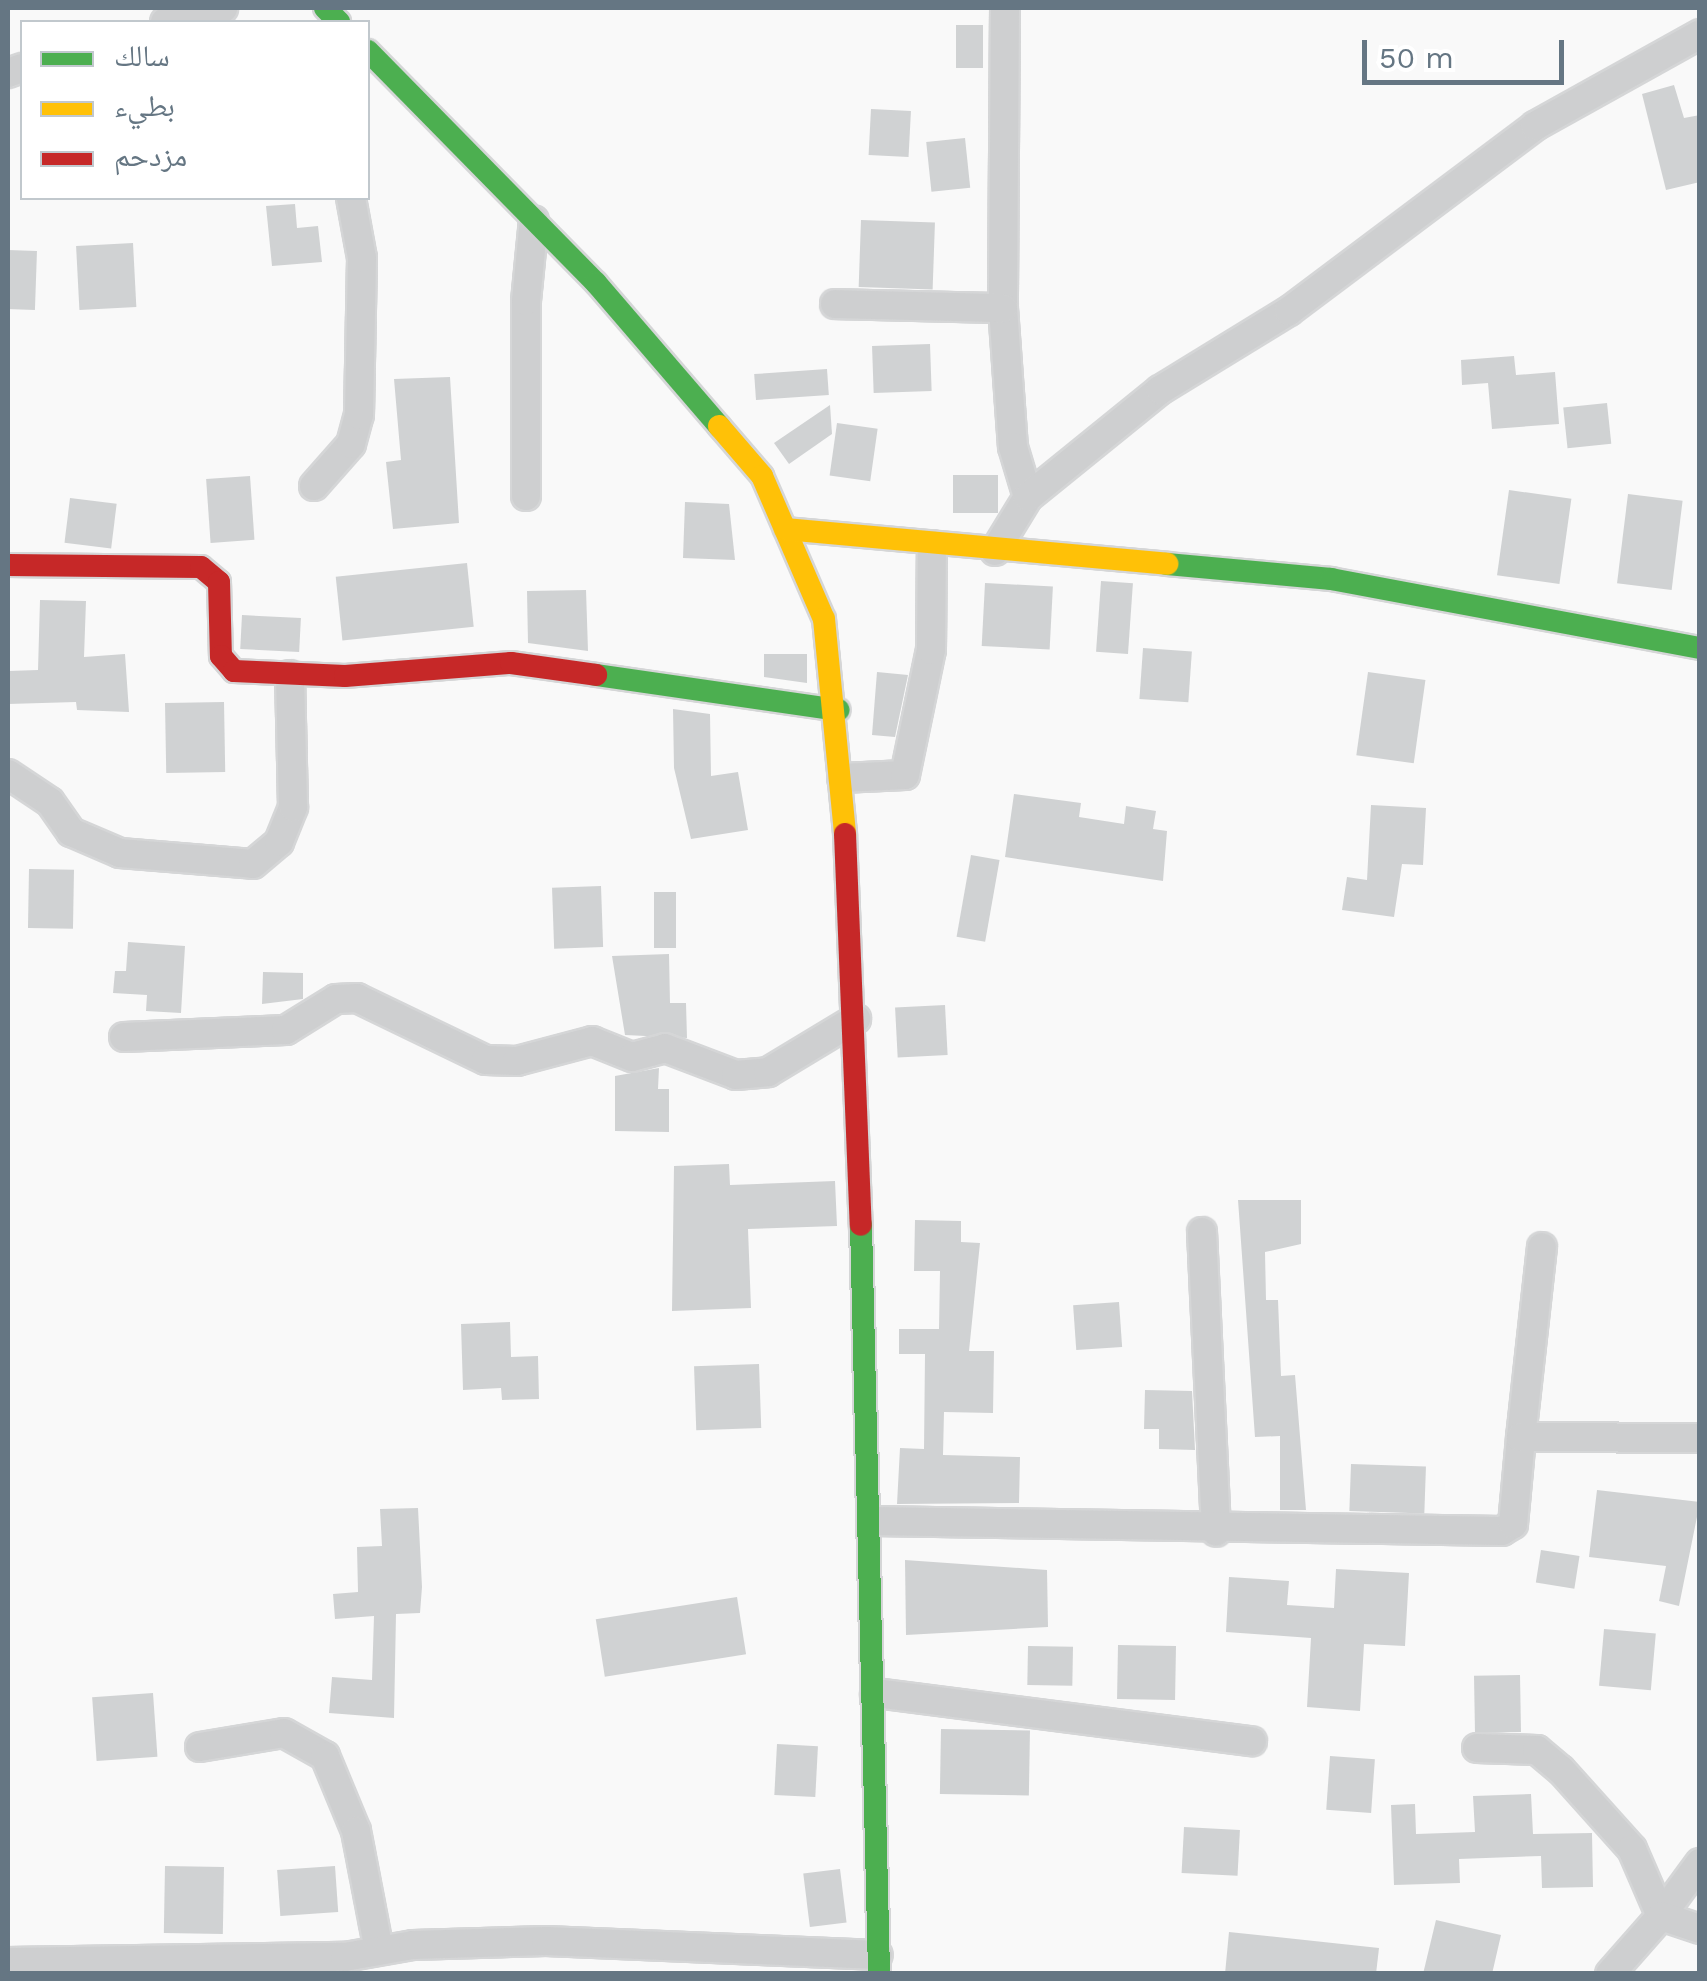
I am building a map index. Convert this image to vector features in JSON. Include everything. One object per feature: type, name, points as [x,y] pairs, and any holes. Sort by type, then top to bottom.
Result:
[{"type":"street","points":[[172,20],[223,8]]},
{"type":"street","points":[[1006,8],[1003,308],[1012,448],[1028,497]]},
{"type":"street","points":[[995,551],[1028,497],[1160,390],[1290,311],[1535,126],[1700,34]]},
{"type":"street","points":[[8,1962],[345,1957],[379,1950],[664,1940],[878,1964],[873,1521],[856,1019],[838,710],[824,619],[762,476],[534,220],[370,53]]},
{"type":"street","points":[[314,486],[351,444],[360,414],[362,258],[352,200]]},
{"type":"street","points":[[526,496],[526,301],[534,220]]},
{"type":"street","points":[[835,304],[1003,308]]},
{"type":"street","points":[[785,529],[1331,579],[1700,648]]},
{"type":"street","points":[[842,778],[905,775],[931,650],[932,544]]},
{"type":"street","points":[[8,565],[201,566],[219,582],[223,666],[290,675],[511,663],[838,710]]},
{"type":"street","points":[[8,774],[50,802],[70,832],[120,853],[253,864],[279,842],[293,806],[290,675]]},
{"type":"street","points":[[124,1037],[286,1030],[336,999],[357,998],[486,1060],[518,1061],[592,1041],[632,1058],[666,1048],[736,1075],[768,1072],[856,1019]]},
{"type":"street","points":[[1202,1232],[1216,1532]]},
{"type":"street","points":[[873,1521],[982,1517],[1216,1532],[1502,1531],[1513,1524],[1542,1248]]},
{"type":"street","points":[[1521,1437],[1700,1438]]},
{"type":"street","points":[[875,1692],[1252,1740]]},
{"type":"street","points":[[200,1747],[284,1733],[325,1756],[356,1831],[379,1950]]},
{"type":"street","points":[[1476,1748],[1537,1750],[1561,1770],[1632,1849],[1661,1916],[1700,1928]]},
{"type":"street","points":[[1610,1974],[1661,1916],[1700,1862]]},
{"type":"building","points":[[956,25],[983,25],[983,68],[956,68]]},
{"type":"building","points":[[1674,85],[1684,118],[1700,115],[1700,182],[1666,190],[1642,94]]},
{"type":"building","points":[[871,109],[911,111],[909,157],[869,155]]},
{"type":"building","points":[[965,138],[970,188],[931,192],[926,142]]},
{"type":"building","points":[[295,204],[297,228],[318,226],[322,262],[272,266],[266,206]]},
{"type":"building","points":[[861,220],[935,223],[933,290],[859,287]]},
{"type":"building","points":[[133,243],[136,307],[79,310],[76,246]]},
{"type":"building","points":[[8,250],[37,251],[35,310],[8,309]]},
{"type":"building","points":[[930,344],[932,391],[874,393],[872,346]]},
{"type":"building","points":[[1514,356],[1516,375],[1555,372],[1559,424],[1492,429],[1488,383],[1462,385],[1461,360]]},
{"type":"building","points":[[827,369],[829,395],[756,400],[754,374]]},
{"type":"building","points":[[450,377],[459,523],[393,529],[386,462],[401,460],[394,379]]},
{"type":"building","points":[[1607,403],[1611,444],[1568,448],[1563,408]]},
{"type":"building","points":[[830,405],[832,434],[789,464],[774,443]]},
{"type":"building","points":[[837,423],[878,429],[870,481],[830,475]]},
{"type":"building","points":[[953,475],[998,475],[998,513],[953,513]]},
{"type":"building","points":[[250,476],[254,540],[211,543],[206,479]]},
{"type":"building","points":[[1509,490],[1571,499],[1559,584],[1497,575]]},
{"type":"building","points":[[1628,494],[1683,501],[1672,590],[1617,583]]},
{"type":"building","points":[[70,498],[117,504],[111,548],[65,543]]},
{"type":"building","points":[[685,502],[729,504],[735,560],[683,558]]},
{"type":"building","points":[[467,563],[474,627],[342,640],[336,577]]},
{"type":"building","points":[[1101,581],[1133,583],[1128,654],[1096,652]]},
{"type":"building","points":[[985,583],[1053,587],[1050,649],[982,646]]},
{"type":"building","points":[[586,590],[588,651],[528,643],[527,591]]},
{"type":"building","points":[[40,600],[86,601],[84,657],[125,654],[129,712],[77,710],[76,702],[8,704],[8,671],[38,670]]},
{"type":"building","points":[[242,615],[301,618],[299,652],[240,649]]},
{"type":"building","points":[[1143,648],[1192,651],[1188,702],[1139,699]]},
{"type":"building","points":[[764,654],[807,654],[807,683],[764,677]]},
{"type":"building","points":[[877,672],[908,675],[895,737],[872,735]]},
{"type":"building","points":[[1368,672],[1425,680],[1414,763],[1356,755]]},
{"type":"building","points":[[224,702],[225,772],[166,773],[165,703]]},
{"type":"building","points":[[673,709],[710,714],[711,776],[738,772],[748,830],[691,839],[674,768]]},
{"type":"building","points":[[1014,794],[1081,803],[1079,817],[1124,824],[1126,806],[1156,811],[1153,829],[1167,831],[1163,881],[1005,857]]},
{"type":"building","points":[[1371,805],[1426,808],[1423,865],[1402,864],[1394,917],[1342,910],[1347,877],[1367,880]]},
{"type":"building","points":[[971,855],[1000,860],[985,942],[957,937]]},
{"type":"building","points":[[29,869],[74,870],[73,929],[28,928]]},
{"type":"building","points":[[601,886],[603,947],[554,949],[552,888]]},
{"type":"building","points":[[654,892],[676,892],[676,948],[654,948]]},
{"type":"building","points":[[128,942],[185,946],[181,1013],[146,1011],[147,995],[113,993],[115,971],[126,971]]},
{"type":"building","points":[[669,954],[670,1003],[686,1003],[687,1038],[625,1035],[612,956]]},
{"type":"building","points":[[263,972],[303,973],[303,999],[262,1004]]},
{"type":"building","points":[[945,1005],[948,1055],[898,1058],[895,1008]]},
{"type":"building","points":[[659,1068],[658,1089],[669,1089],[669,1132],[615,1131],[615,1076]]},
{"type":"building","points":[[729,1164],[730,1185],[835,1181],[837,1226],[748,1229],[751,1308],[672,1311],[674,1166]]},
{"type":"building","points":[[1238,1200],[1301,1200],[1301,1244],[1265,1252],[1266,1300],[1278,1300],[1281,1376],[1295,1375],[1306,1510],[1280,1510],[1280,1436],[1255,1437]]},
{"type":"building","points":[[915,1220],[961,1221],[961,1242],[980,1243],[969,1351],[994,1351],[993,1413],[944,1412],[943,1455],[1020,1457],[1019,1503],[897,1504],[900,1448],[924,1449],[925,1354],[899,1354],[899,1329],[939,1329],[940,1271],[914,1271]]},
{"type":"building","points":[[1119,1302],[1122,1347],[1076,1350],[1073,1305]]},
{"type":"building","points":[[510,1322],[511,1357],[538,1356],[539,1399],[502,1400],[501,1388],[463,1390],[461,1324]]},
{"type":"building","points":[[759,1364],[761,1428],[696,1430],[694,1366]]},
{"type":"building","points":[[1145,1390],[1192,1391],[1195,1450],[1159,1449],[1159,1429],[1144,1429]]},
{"type":"building","points":[[1351,1464],[1426,1467],[1424,1514],[1349,1511]]},
{"type":"building","points":[[1597,1490],[1700,1502],[1679,1606],[1659,1601],[1666,1566],[1589,1557]]},
{"type":"building","points":[[418,1508],[420,1613],[396,1614],[394,1718],[329,1713],[332,1677],[372,1680],[374,1616],[335,1619],[333,1594],[358,1592],[357,1547],[382,1546],[380,1509]]},
{"type":"building","points":[[1541,1550],[1580,1556],[1574,1589],[1536,1583]]},
{"type":"building","points":[[905,1560],[1047,1570],[1048,1627],[906,1635]]},
{"type":"building","points":[[1336,1569],[1409,1573],[1405,1646],[1364,1644],[1360,1711],[1307,1707],[1311,1638],[1226,1632],[1229,1577],[1289,1581],[1287,1605],[1334,1608]]},
{"type":"building","points":[[737,1597],[746,1654],[605,1677],[596,1619]]},
{"type":"building","points":[[1604,1629],[1656,1634],[1651,1690],[1599,1686]]},
{"type":"building","points":[[1118,1645],[1176,1646],[1175,1700],[1117,1699]]},
{"type":"building","points":[[1028,1646],[1073,1647],[1072,1686],[1027,1685]]},
{"type":"building","points":[[1520,1675],[1521,1732],[1475,1733],[1474,1676]]},
{"type":"building","points":[[153,1693],[157,1757],[97,1761],[92,1697]]},
{"type":"building","points":[[941,1729],[1030,1731],[1029,1796],[940,1794]]},
{"type":"building","points":[[777,1744],[818,1746],[815,1797],[774,1795]]},
{"type":"building","points":[[1330,1756],[1375,1759],[1371,1813],[1326,1810]]},
{"type":"building","points":[[1531,1794],[1533,1834],[1592,1833],[1593,1887],[1542,1888],[1541,1856],[1459,1859],[1460,1883],[1394,1885],[1391,1805],[1415,1804],[1416,1834],[1475,1832],[1473,1796]]},
{"type":"building","points":[[1184,1827],[1240,1830],[1238,1876],[1182,1873]]},
{"type":"building","points":[[165,1866],[224,1867],[223,1934],[164,1933]]},
{"type":"building","points":[[335,1866],[338,1912],[280,1916],[277,1870]]},
{"type":"building","points":[[840,1869],[847,1923],[810,1927],[803,1874]]},
{"type":"building","points":[[1436,1920],[1501,1935],[1492,1974],[1423,1974]]},
{"type":"building","points":[[1229,1932],[1379,1948],[1376,1974],[1225,1974]]},
{"type":"traffic: fast","points":[[325,8],[337,20]]},
{"type":"traffic: fast","points":[[370,53],[596,283],[719,426]]},
{"type":"traffic: fast","points":[[1167,564],[1331,579],[1700,648]]},
{"type":"traffic: fast","points":[[596,675],[838,710]]},
{"type":"traffic: fast","points":[[861,1225],[879,1974]]},
{"type":"traffic: slow","points":[[719,426],[762,476],[824,619],[845,834]]},
{"type":"traffic: slow","points":[[785,529],[1167,564]]},
{"type":"traffic: jam","points":[[8,565],[201,567],[219,582],[221,656],[234,671],[345,676],[511,663],[596,675]]},
{"type":"traffic: jam","points":[[845,834],[861,1225]]}]
